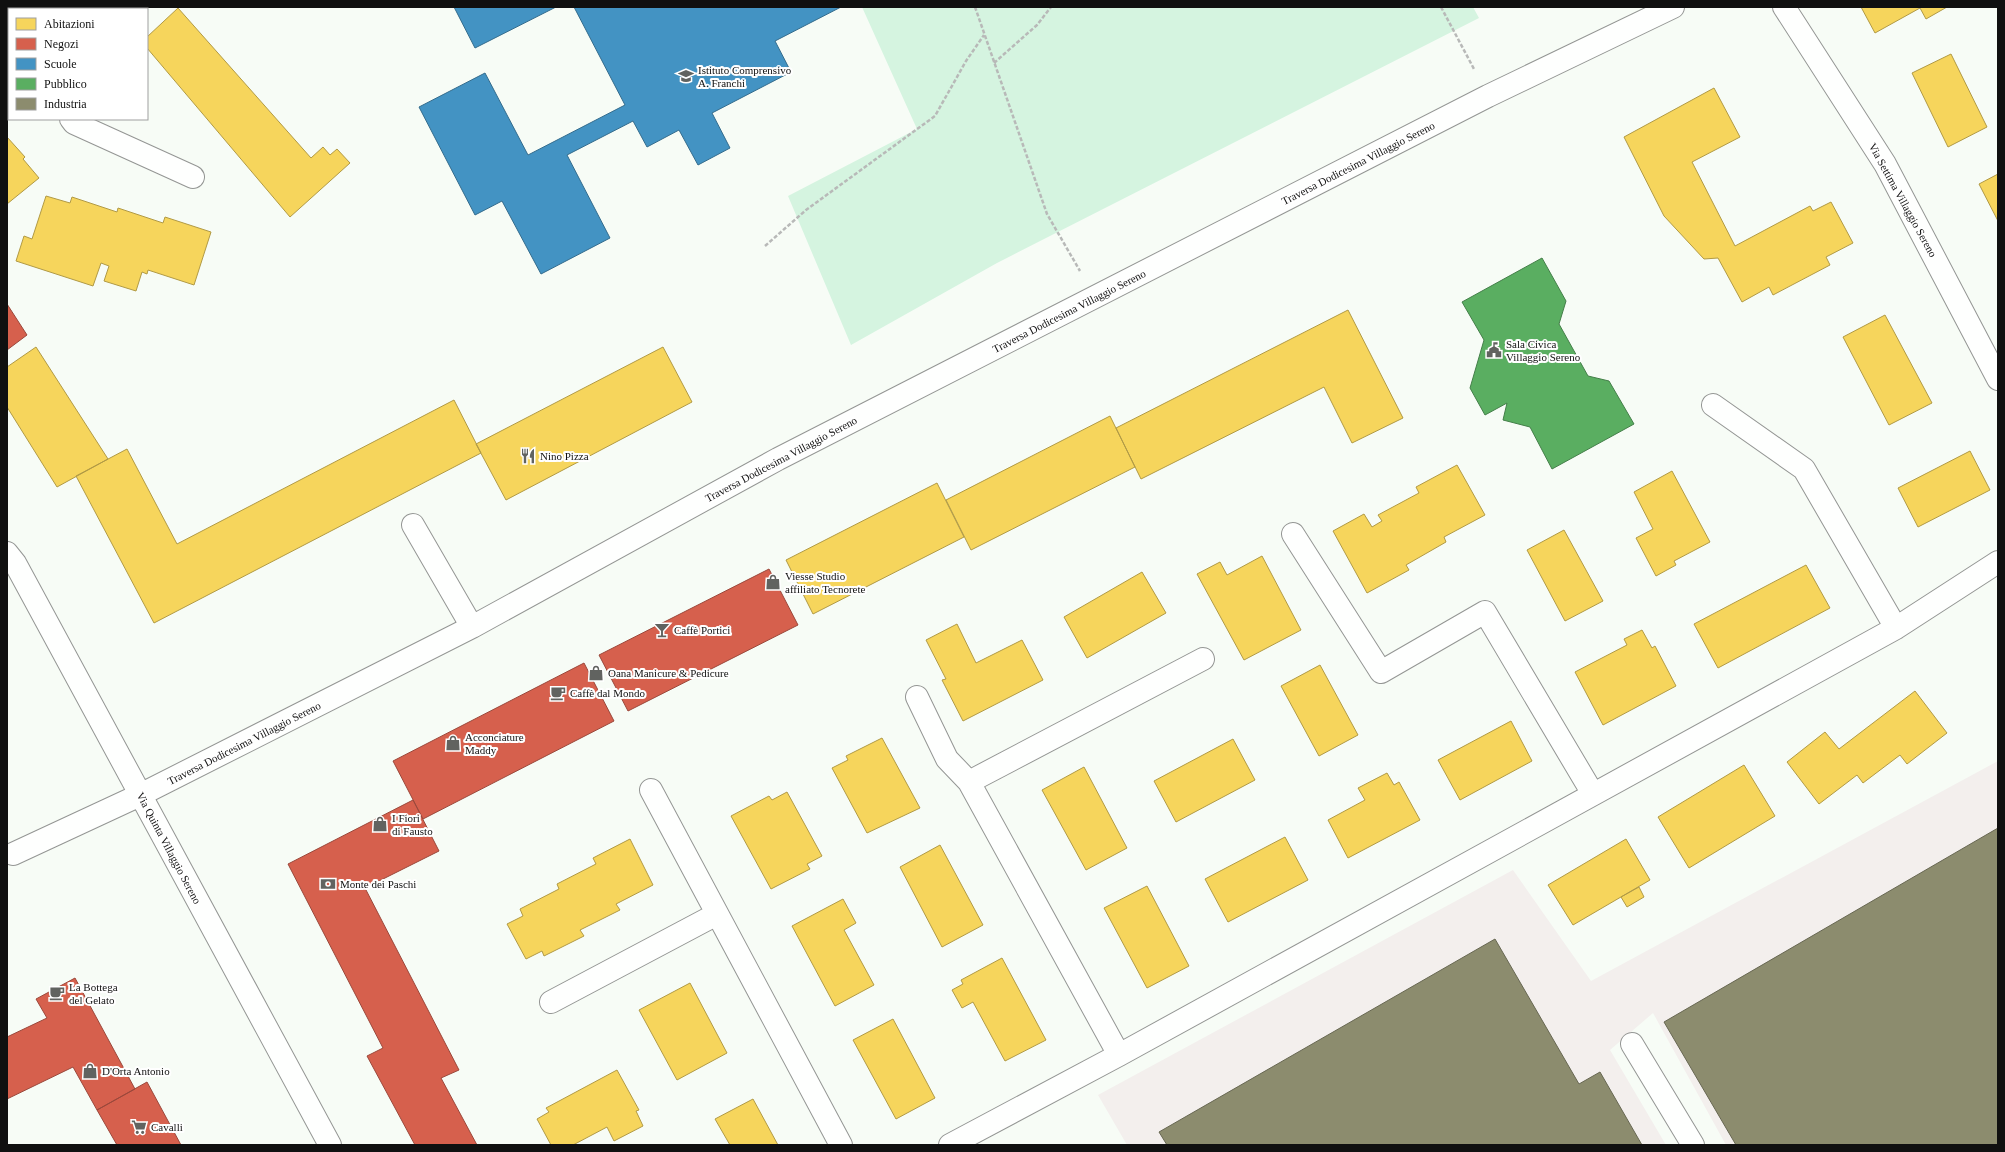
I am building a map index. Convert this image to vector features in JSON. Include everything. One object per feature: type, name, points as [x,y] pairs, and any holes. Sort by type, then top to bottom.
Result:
[{"type":"street","name":"Traversa Dodicesima Villaggio Sereno","points":[[13,854],[140,796],[472,627],[778,459],[1488,96],[1673,7]]},
{"type":"street","name":"Via Settima Villaggio Sereno","points":[[1784,7],[1885,164],[1998,379]]},
{"type":"street","points":[[72,120],[74,123],[194,176]]},
{"type":"street","points":[[1713,405],[1804,469],[1896,628]]},
{"type":"street","points":[[414,525],[472,627]]},
{"type":"street","points":[[1293,534],[1381,672],[1486,612],[1593,794]]},
{"type":"street","name":"Via Quinta Villaggio Sereno","points":[[7,553],[15,563],[330,1145]]},
{"type":"street","points":[[950,1145],[1119,1055],[1896,628],[1998,562]]},
{"type":"street","points":[[969,782],[1203,659]]},
{"type":"street","points":[[917,697],[947,759],[969,782],[1119,1055]]},
{"type":"street","points":[[651,790],[716,914],[841,1145]]},
{"type":"street","points":[[551,1002],[716,914]]},
{"type":"street","points":[[1632,1044],[1693,1145]]},
{"type":"path","points":[[975,7],[1047,214],[1096,297]]},
{"type":"path","points":[[994,63],[1037,25],[1051,7]]},
{"type":"path","points":[[1441,7],[1488,96]]},
{"type":"path","points":[[765,246],[806,210],[935,116],[966,62],[984,35]]},
{"type":"shaded area","points":[[1998,761],[1998,1145],[1726,1145],[1653,1013],[1610,1050],[1666,1145],[1127,1145],[1098,1095],[1513,870],[1591,981]]},
{"type":"green space","points":[[862,7],[1473,7],[1479,18],[997,263],[851,345],[788,196],[917,129]]},
{"type":"building: Abitazioni","points":[[37,7],[96,8],[38,8]]},
{"type":"building: Abitazioni","points":[[1861,7],[1947,7],[1926,19],[1920,8],[1875,33]]},
{"type":"building: Abitazioni","points":[[178,8],[311,158],[323,147],[330,155],[337,149],[350,163],[290,217],[148,49],[148,36]]},
{"type":"building: Abitazioni","points":[[1951,54],[1987,127],[1948,147],[1912,73]]},
{"type":"building: Abitazioni","points":[[1714,88],[1740,137],[1692,162],[1735,246],[1810,206],[1813,211],[1831,202],[1853,243],[1826,257],[1830,265],[1773,295],[1769,287],[1742,302],[1718,258],[1704,259],[1664,216],[1624,137]]},
{"type":"building: Abitazioni","points":[[7,137],[25,157],[23,159],[39,178],[7,204]]},
{"type":"building: Abitazioni","points":[[1998,174],[1998,221],[1979,184]]},
{"type":"building: Abitazioni","points":[[46,196],[70,203],[72,197],[117,212],[118,208],[163,223],[165,217],[211,232],[194,285],[148,270],[147,274],[142,272],[136,291],[104,281],[109,266],[101,263],[93,286],[16,261],[24,236],[32,239]]},
{"type":"building: Abitazioni","points":[[1348,310],[1403,418],[1352,443],[1324,387],[1141,479],[1116,428]]},
{"type":"building: Abitazioni","points":[[1885,315],[1932,403],[1889,425],[1843,337]]},
{"type":"building: Abitazioni","points":[[36,347],[108,459],[57,487],[7,407],[7,367]]},
{"type":"building: Abitazioni","points":[[663,347],[692,402],[506,500],[476,444]]},
{"type":"building: Abitazioni","points":[[454,400],[481,453],[154,623],[76,476],[127,449],[177,544]]},
{"type":"building: Abitazioni","points":[[1110,416],[1135,467],[971,550],[946,500]]},
{"type":"building: Abitazioni","points":[[1970,451],[1990,490],[1918,527],[1898,488]]},
{"type":"building: Abitazioni","points":[[1457,465],[1485,515],[1444,537],[1446,542],[1406,565],[1409,570],[1367,593],[1333,531],[1364,514],[1372,527],[1382,521],[1378,515],[1419,493],[1416,487]]},
{"type":"building: Abitazioni","points":[[1672,471],[1710,542],[1674,561],[1676,565],[1656,576],[1636,538],[1653,529],[1634,492]]},
{"type":"building: Abitazioni","points":[[937,483],[964,537],[813,614],[786,560]]},
{"type":"building: Abitazioni","points":[[1564,530],[1603,601],[1565,621],[1527,550]]},
{"type":"building: Abitazioni","points":[[1262,556],[1301,630],[1244,660],[1197,574],[1220,562],[1227,575]]},
{"type":"building: Abitazioni","points":[[1806,565],[1830,608],[1718,668],[1694,624]]},
{"type":"building: Abitazioni","points":[[1142,572],[1166,613],[1087,658],[1064,617]]},
{"type":"building: Abitazioni","points":[[957,624],[976,663],[1022,640],[1043,680],[963,721],[942,680],[946,679],[926,640]]},
{"type":"building: Abitazioni","points":[[1642,630],[1652,648],[1655,646],[1676,686],[1603,725],[1575,672],[1627,645],[1624,639]]},
{"type":"building: Abitazioni","points":[[1320,665],[1358,735],[1319,756],[1281,686]]},
{"type":"building: Abitazioni","points":[[1915,691],[1947,733],[1907,764],[1900,755],[1863,783],[1857,775],[1819,804],[1787,762],[1825,732],[1839,749]]},
{"type":"building: Abitazioni","points":[[1511,721],[1532,761],[1460,800],[1438,760]]},
{"type":"building: Abitazioni","points":[[882,738],[920,808],[867,833],[832,768],[848,760],[846,756]]},
{"type":"building: Abitazioni","points":[[1233,739],[1255,780],[1176,822],[1154,781]]},
{"type":"building: Abitazioni","points":[[1744,765],[1775,816],[1689,868],[1658,817]]},
{"type":"building: Abitazioni","points":[[1084,767],[1127,848],[1086,870],[1042,790]]},
{"type":"building: Abitazioni","points":[[1387,773],[1394,785],[1399,782],[1420,820],[1348,858],[1328,820],[1365,800],[1358,788]]},
{"type":"building: Abitazioni","points":[[787,792],[822,856],[807,864],[810,869],[771,889],[731,816],[769,796],[772,800]]},
{"type":"building: Abitazioni","points":[[1285,837],[1308,880],[1228,922],[1205,879]]},
{"type":"building: Abitazioni","points":[[630,839],[653,885],[616,904],[620,910],[580,930],[584,936],[544,956],[542,951],[526,959],[507,924],[523,916],[520,909],[559,889],[557,884],[596,864],[593,858]]},
{"type":"building: Abitazioni","points":[[1626,839],[1650,880],[1573,925],[1548,885]]},
{"type":"building: Abitazioni","points":[[940,845],[983,925],[942,947],[900,867]]},
{"type":"building: Abitazioni","points":[[1147,886],[1189,966],[1147,988],[1104,908]]},
{"type":"building: Abitazioni","points":[[1639,887],[1644,897],[1627,907],[1621,897]]},
{"type":"building: Abitazioni","points":[[843,899],[856,923],[844,930],[874,985],[835,1006],[792,926]]},
{"type":"building: Abitazioni","points":[[1002,958],[1046,1040],[1005,1061],[973,1002],[962,1008],[952,990],[963,984],[961,980]]},
{"type":"building: Abitazioni","points":[[690,983],[727,1053],[677,1080],[639,1010]]},
{"type":"building: Abitazioni","points":[[893,1019],[935,1098],[896,1119],[853,1040]]},
{"type":"building: Abitazioni","points":[[617,1070],[639,1110],[636,1111],[643,1126],[614,1141],[607,1127],[573,1145],[551,1145],[537,1119],[549,1112],[546,1108]]},
{"type":"building: Abitazioni","points":[[753,1099],[778,1145],[730,1145],[715,1119]]},
{"type":"building: Negozi","points":[[7,304],[27,335],[7,350]]},
{"type":"building: Negozi","points":[[769,569],[798,625],[628,711],[599,655]]},
{"type":"building: Negozi","points":[[584,663],[614,721],[423,819],[393,761]]},
{"type":"building: Negozi","points":[[413,800],[439,851],[365,888],[459,1070],[441,1078],[477,1145],[415,1145],[367,1056],[383,1048],[288,864]]},
{"type":"building: Negozi","points":[[75,978],[135,1089],[97,1110],[73,1067],[7,1099],[7,1037],[47,1018],[36,999]]},
{"type":"building: Negozi","name":"Cavalli","points":[[147,1082],[181,1145],[117,1145],[97,1110]]},
{"type":"building: Scuole","points":[[454,7],[556,7],[475,48]]},
{"type":"building: Scuole","points":[[574,7],[841,7],[775,41],[791,72],[712,113],[730,148],[698,165],[679,130],[647,147],[633,121],[567,155],[610,238],[541,274],[502,201],[475,215],[419,107],[485,73],[528,155],[625,105]]},
{"type":"building: Pubblico","points":[[1542,258],[1566,301],[1559,324],[1588,376],[1609,381],[1634,424],[1552,469],[1530,427],[1503,420],[1507,403],[1485,415],[1470,388],[1484,340],[1462,302]]},
{"type":"building: Industria","points":[[1998,828],[1998,1145],[1736,1145],[1664,1022]]},
{"type":"building: Industria","points":[[1495,939],[1579,1084],[1600,1072],[1642,1145],[1167,1145],[1159,1132]]},
{"type":"place","name":"Istituto Comprensivo A. Franchi","points":[[686,76]]},
{"type":"place","name":"Sala Civica Villaggio Sereno","points":[[1494,350]]},
{"type":"place","name":"Nino Pizza","points":[[528,456]]},
{"type":"place","name":"Viesse Studio affiliato Tecnorete","points":[[773,582]]},
{"type":"place","name":"Caffè Portici","points":[[662,630]]},
{"type":"place","name":"Oana Manicure & Pedicure","points":[[596,673]]},
{"type":"place","name":"Caffè dal Mondo","points":[[558,693]]},
{"type":"place","name":"Acconciature Maddy","points":[[453,743]]},
{"type":"place","name":"I Fiori di Fausto","points":[[380,824]]},
{"type":"place","name":"Monte dei Paschi","points":[[328,884]]},
{"type":"place","name":"La Bottega del Gelato","points":[[57,993]]},
{"type":"place","name":"D'Orta Antonio","points":[[90,1071]]},
{"type":"place","name":"Cavalli","points":[[139,1127]]}]
